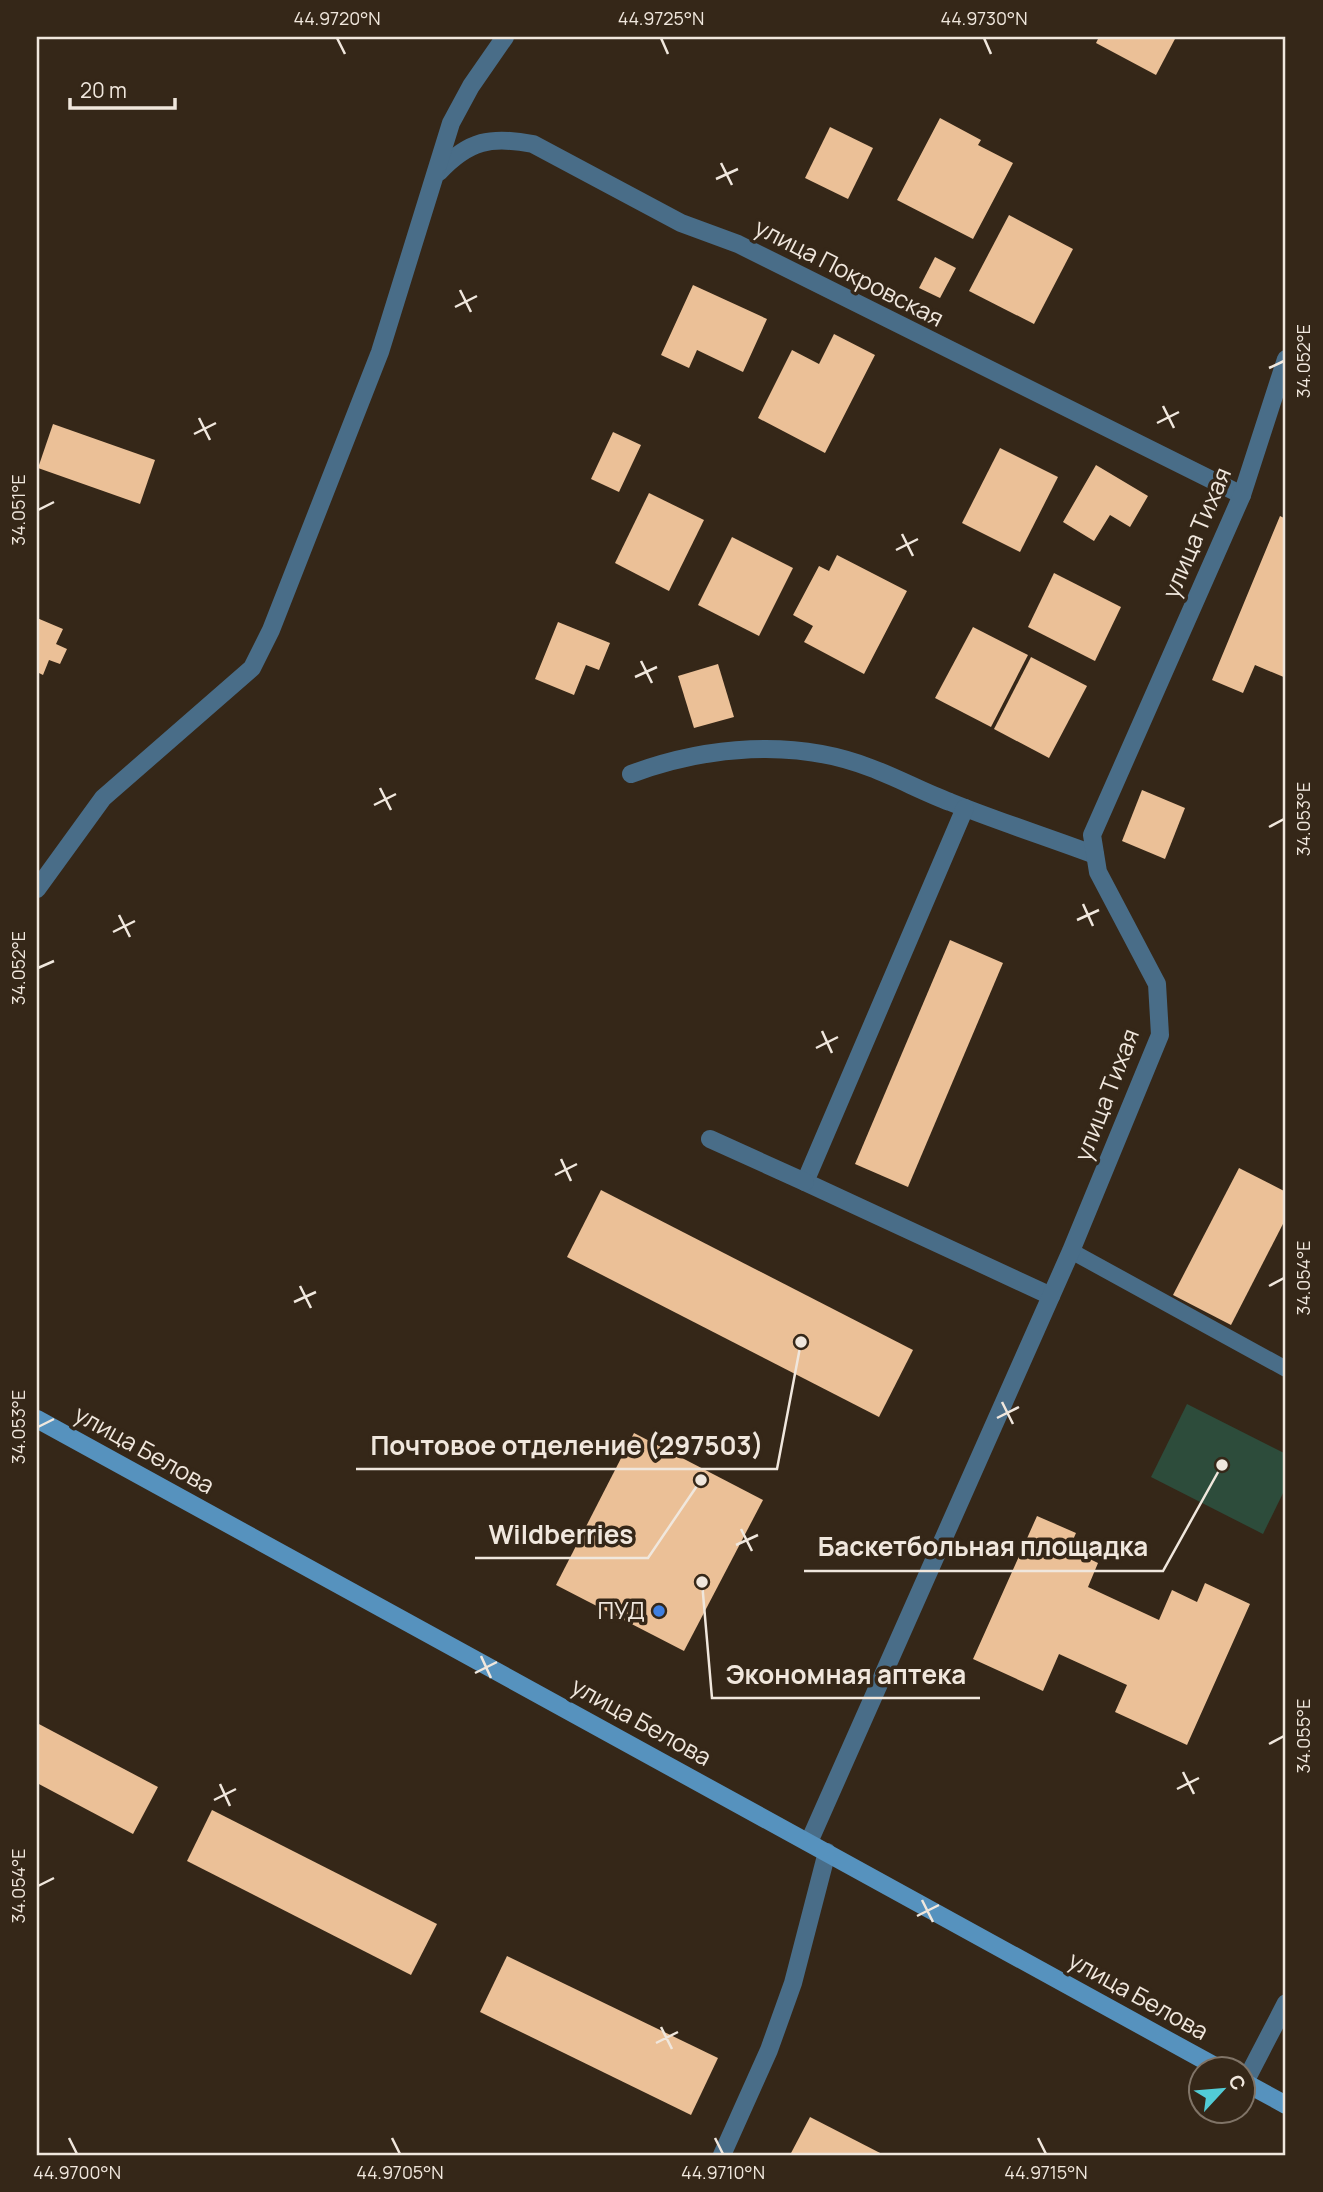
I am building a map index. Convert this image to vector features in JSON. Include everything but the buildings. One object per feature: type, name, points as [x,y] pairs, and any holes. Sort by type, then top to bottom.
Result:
[{"type":"main road","name":"улица Белова","points":[[37,1419],[1197,2056]]},
{"type":"main road","points":[[1256,2088],[1286,2105]]},
{"type":"street","points":[[37,889],[103,798],[253,668],[271,630],[380,352],[451,123],[471,86],[505,37]]},
{"type":"street","name":"улица Покровская","points":[[436,175],[468,146],[511,140],[533,145],[681,223],[737,244],[1242,495]]},
{"type":"street","name":"улица Тихая","points":[[809,1842],[1071,1251],[1160,1035],[1157,984],[1098,873],[1092,835],[1242,495],[1286,359]]},
{"type":"street","points":[[631,774],[667,761],[747,749],[809,751],[869,767],[965,808],[1095,855]]},
{"type":"street","points":[[805,1182],[965,808]]},
{"type":"street","points":[[710,1139],[1051,1296]]},
{"type":"street","points":[[722,2155],[769,2050],[793,1983],[827,1852]]},
{"type":"street","points":[[1256,2059],[1286,2003]]},
{"type":"lane","points":[[1071,1251],[1286,1369]]},
{"type":"green space","points":[[1187,1404],[1286,1454],[1286,1487],[1263,1534],[1151,1477]]},
{"type":"place","name":"Почтовое отделение (297503)","points":[[801,1342]]},
{"type":"place","name":"Баскетбольная площадка","points":[[1222,1465]]},
{"type":"place","name":"Wildberries","points":[[701,1480]]},
{"type":"place","name":"Экономная аптека","points":[[702,1582]]},
{"type":"place","name":"ПУД","points":[[659,1611]]}]
